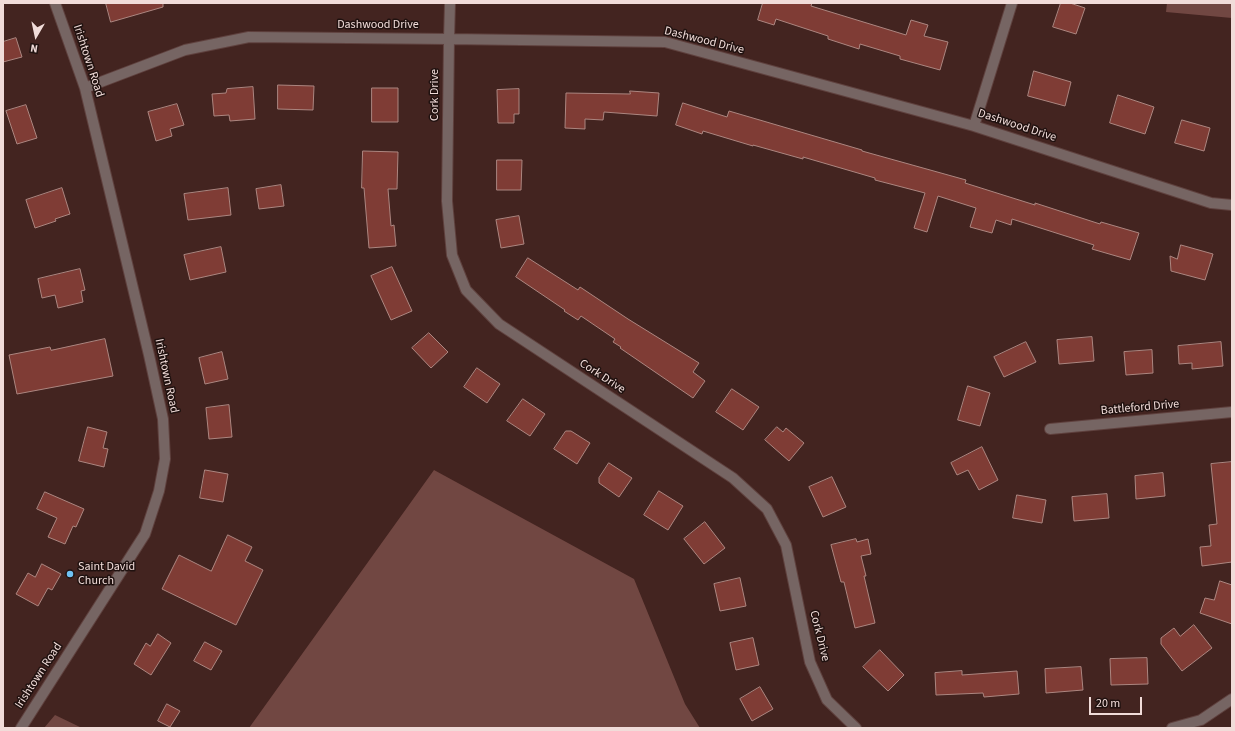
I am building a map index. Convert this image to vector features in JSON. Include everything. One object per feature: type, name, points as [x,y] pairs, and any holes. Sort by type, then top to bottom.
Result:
[{"type":"street","name":"Irishtown Road","points":[[21,728],[145,534],[159,491],[165,459],[163,419],[85,88],[55,3]]},
{"type":"street","name":"Cork Drive","points":[[450,3],[448,38],[447,201],[452,255],[466,290],[498,324],[733,478],[767,509],[786,545],[810,662],[827,700],[856,728]]},
{"type":"street","points":[[974,126],[1012,3]]},
{"type":"street","name":"Dashwood Drive","points":[[85,88],[185,50],[249,37],[448,38],[665,42],[974,126],[1211,203],[1232,205]]},
{"type":"street","name":"Battleford Drive","points":[[1050,429],[1232,412]]},
{"type":"street","points":[[1172,728],[1201,720],[1232,699]]},
{"type":"shaded area","points":[[1167,3],[1232,3],[1232,18],[1166,12]]},
{"type":"shaded area","points":[[434,470],[634,579],[685,704],[700,728],[249,728]]},
{"type":"shaded area","points":[[55,715],[82,728],[44,728]]},
{"type":"building","points":[[106,3],[163,3],[163,7],[111,22]]},
{"type":"building","points":[[763,3],[812,3],[811,6],[906,35],[911,20],[928,25],[924,36],[948,42],[940,70],[900,59],[900,56],[860,44],[859,49],[828,39],[828,36],[776,19],[774,25],[758,20]]},
{"type":"building","points":[[1061,3],[1070,3],[1085,8],[1076,34],[1053,27]]},
{"type":"building","points":[[16,38],[22,57],[3,62],[3,42]]},
{"type":"building","points":[[1034,71],[1071,82],[1065,106],[1028,96]]},
{"type":"building","points":[[278,85],[314,86],[313,110],[278,109]]},
{"type":"building","points":[[253,87],[255,119],[230,121],[229,115],[214,116],[212,94],[226,93],[227,89]]},
{"type":"building","points":[[372,88],[398,88],[398,122],[372,122]]},
{"type":"building","points":[[519,89],[519,114],[514,114],[514,123],[498,123],[497,90]]},
{"type":"building","points":[[630,91],[659,93],[657,116],[604,112],[603,120],[585,119],[585,129],[565,128],[566,93],[630,94]]},
{"type":"building","points":[[1118,95],[1154,107],[1145,134],[1110,123]]},
{"type":"building","points":[[683,103],[727,117],[729,111],[862,151],[966,180],[965,183],[1035,205],[1035,203],[1100,224],[1101,222],[1139,233],[1130,260],[1092,249],[1094,245],[1012,219],[1011,225],[996,220],[992,233],[970,227],[976,208],[938,196],[927,232],[914,228],[925,193],[875,180],[875,178],[803,157],[803,159],[703,131],[702,134],[676,125]]},
{"type":"building","points":[[177,104],[184,125],[170,129],[172,136],[156,141],[148,112]]},
{"type":"building","points":[[26,105],[37,138],[17,144],[6,111]]},
{"type":"building","points":[[1182,120],[1210,128],[1204,151],[1175,143]]},
{"type":"building","points":[[363,151],[398,152],[397,189],[388,189],[391,226],[394,225],[396,246],[369,248],[364,188],[362,188]]},
{"type":"building","points":[[497,160],[522,160],[521,190],[497,190]]},
{"type":"building","points":[[281,185],[284,206],[259,209],[256,189]]},
{"type":"building","points":[[62,188],[70,214],[55,219],[56,221],[35,228],[26,200]]},
{"type":"building","points":[[228,188],[231,215],[188,220],[184,194]]},
{"type":"building","points":[[519,216],[524,244],[501,248],[496,220]]},
{"type":"building","points":[[1181,245],[1213,254],[1205,280],[1171,271],[1170,256],[1177,259]]},
{"type":"building","points":[[221,247],[226,272],[190,280],[184,255]]},
{"type":"building","points":[[528,258],[578,290],[580,287],[699,363],[693,372],[705,381],[693,398],[620,348],[621,347],[613,342],[615,339],[581,316],[578,320],[516,277]]},
{"type":"building","points":[[392,267],[412,311],[391,320],[371,276]]},
{"type":"building","points":[[80,269],[85,290],[81,291],[83,302],[58,308],[55,295],[42,298],[38,279]]},
{"type":"building","points":[[429,333],[448,352],[431,368],[412,348]]},
{"type":"building","points":[[1092,337],[1094,361],[1059,364],[1057,340]]},
{"type":"building","points":[[105,339],[113,376],[17,394],[9,355],[50,347],[51,350]]},
{"type":"building","points":[[1026,342],[1036,362],[1004,377],[994,357]]},
{"type":"building","points":[[1221,342],[1223,366],[1192,369],[1192,363],[1179,364],[1178,346]]},
{"type":"building","points":[[1152,350],[1153,373],[1126,375],[1124,352]]},
{"type":"building","points":[[222,352],[228,379],[205,384],[199,358]]},
{"type":"building","points":[[477,368],[500,384],[487,403],[464,387]]},
{"type":"building","points":[[968,386],[990,393],[980,426],[958,420]]},
{"type":"building","points":[[732,389],[759,407],[743,430],[716,412]]},
{"type":"building","points":[[523,399],[545,414],[530,436],[507,421]]},
{"type":"building","points":[[229,405],[232,437],[209,439],[206,408]]},
{"type":"building","points":[[88,427],[107,432],[103,448],[108,449],[104,467],[79,461]]},
{"type":"building","points":[[777,427],[783,432],[786,428],[804,443],[789,461],[765,440]]},
{"type":"building","points":[[566,431],[571,431],[590,443],[577,464],[554,449]]},
{"type":"building","points":[[982,447],[998,480],[979,490],[968,470],[957,475],[951,463]]},
{"type":"building","points":[[1232,462],[1232,562],[1202,566],[1200,547],[1211,546],[1209,525],[1217,524],[1211,464]]},
{"type":"building","points":[[609,463],[632,478],[619,497],[599,483],[599,478]]},
{"type":"building","points":[[205,470],[228,474],[223,502],[200,498]]},
{"type":"building","points":[[1163,473],[1165,496],[1136,499],[1135,476]]},
{"type":"building","points":[[832,477],[846,507],[823,517],[809,487]]},
{"type":"building","points":[[659,491],[683,506],[668,530],[644,515]]},
{"type":"building","points":[[45,492],[84,509],[76,527],[73,526],[65,544],[48,537],[57,518],[37,509]]},
{"type":"building","points":[[1107,494],[1109,518],[1074,521],[1072,497]]},
{"type":"building","points":[[1017,495],[1046,500],[1042,523],[1013,518]]},
{"type":"building","points":[[705,522],[725,548],[704,564],[684,539]]},
{"type":"building","points":[[228,535],[252,547],[245,561],[263,570],[236,625],[162,589],[179,555],[211,571]]},
{"type":"building","points":[[856,539],[857,542],[868,539],[871,554],[861,556],[875,623],[855,628],[844,582],[841,582],[831,545]]},
{"type":"building","points":[[42,564],[61,574],[52,590],[48,588],[38,606],[16,594],[28,573],[35,577]]},
{"type":"building","points":[[740,578],[746,606],[720,611],[714,584]]},
{"type":"building","points":[[1220,581],[1232,585],[1232,624],[1200,613],[1205,598],[1214,600]]},
{"type":"building","points":[[1194,625],[1212,648],[1182,671],[1161,644],[1161,638],[1174,628],[1180,636]]},
{"type":"building","points":[[158,634],[171,643],[151,675],[134,664],[146,643],[150,646]]},
{"type":"building","points":[[753,638],[759,665],[736,670],[730,643]]},
{"type":"building","points":[[205,642],[222,651],[211,670],[194,661]]},
{"type":"building","points":[[880,650],[904,675],[888,691],[863,667]]},
{"type":"building","points":[[1147,658],[1148,684],[1111,685],[1110,659]]},
{"type":"building","points":[[1081,667],[1083,690],[1046,693],[1045,669]]},
{"type":"building","points":[[962,671],[962,675],[1017,671],[1019,694],[984,697],[983,693],[936,695],[935,673]]},
{"type":"building","points":[[760,687],[773,709],[752,721],[740,699]]},
{"type":"building","points":[[167,704],[180,711],[170,727],[158,721]]},
{"type":"place","name":"Saint David Church","points":[[70,574]]}]
